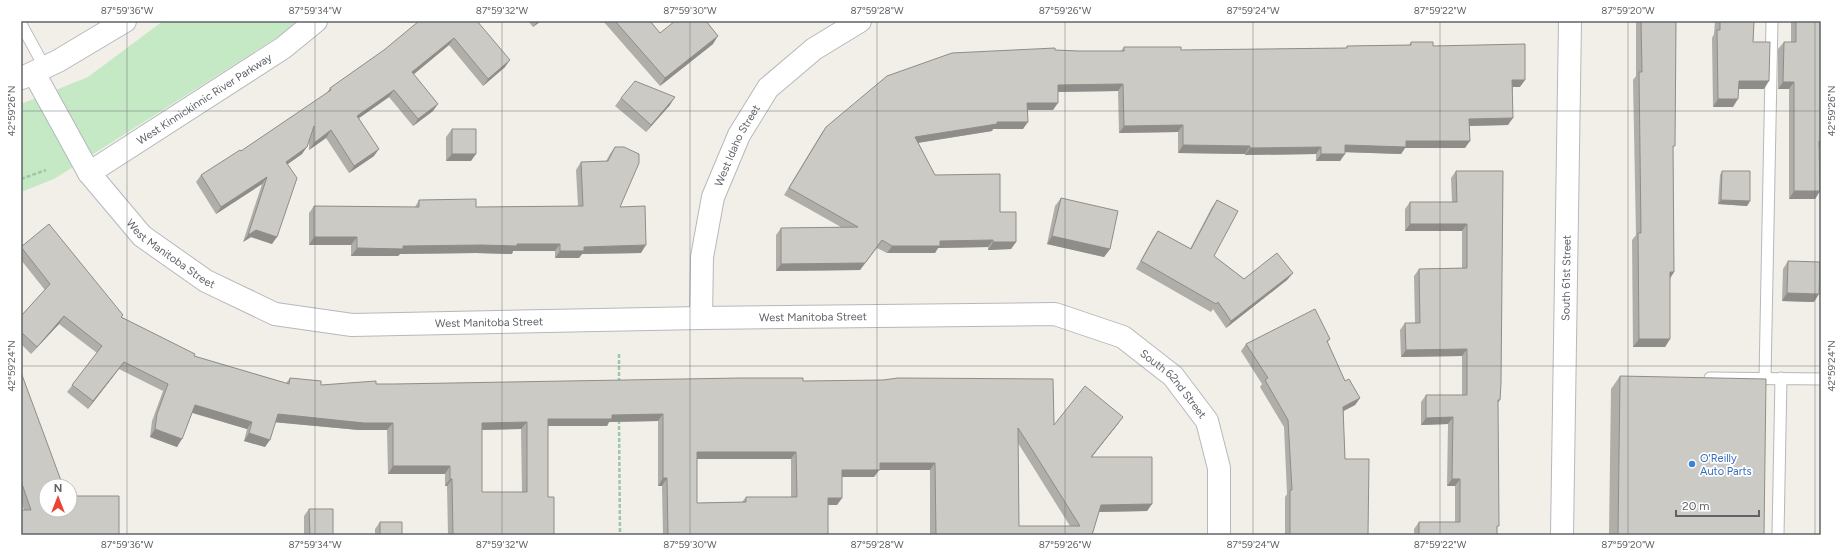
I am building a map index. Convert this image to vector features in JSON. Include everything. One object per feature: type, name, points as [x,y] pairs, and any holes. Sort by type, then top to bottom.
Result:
[{"type":"street","points":[[33,73],[124,21]]},
{"type":"street","name":"West Kinnickinnic River Parkway","points":[[89,173],[283,48],[316,21]]},
{"type":"street","name":"West Idaho Street","points":[[701,318],[702,257],[713,197],[739,135],[768,88],[814,49],[860,21]]},
{"type":"street","name":"South 61st Street","points":[[1562,535],[1570,21]]},
{"type":"street","name":"West Manitoba Street","points":[[33,73],[89,173],[142,236],[206,281],[275,314],[352,325],[701,318],[1055,314]]},
{"type":"street","name":"South 62nd Street","points":[[1055,314],[1123,337],[1173,376],[1203,415],[1207,421],[1219,468],[1219,535]]},
{"type":"lane","points":[[1765,378],[1772,21]]},
{"type":"lane","points":[[21,24],[33,73]]},
{"type":"lane","points":[[1696,378],[1821,379]]},
{"type":"lane","points":[[1778,535],[1781,378]]},
{"type":"path","points":[[21,179],[46,170]]},
{"type":"path","points":[[618,354],[619,385]]},
{"type":"path","points":[[619,417],[620,535]]},
{"type":"green space","points":[[163,21],[303,21],[54,179],[21,192],[21,104],[88,77]]},
{"type":"building","points":[[419,21],[477,21],[510,60],[488,79],[454,38],[412,72],[438,104],[418,119],[394,90],[357,116],[379,149],[354,166],[331,130],[314,143],[314,126],[307,147],[286,162],[297,178],[277,237],[256,230],[248,235],[267,177],[221,207],[201,175],[240,150],[241,151],[331,90],[330,88],[384,50]]},
{"type":"building","points":[[615,21],[650,21],[660,33],[675,21],[706,21],[718,36],[665,78]]},
{"type":"building","points":[[1641,21],[1676,21],[1675,146],[1673,146],[1674,272],[1670,272],[1670,339],[1639,339],[1638,233],[1641,233],[1639,72],[1642,72]]},
{"type":"building","points":[[1720,21],[1754,21],[1753,42],[1770,42],[1769,81],[1739,81],[1738,99],[1718,99],[1717,30],[1720,30]]},
{"type":"building","points":[[1796,21],[1821,21],[1821,141],[1819,141],[1820,191],[1794,191],[1794,82],[1783,82],[1784,42],[1796,42]]},
{"type":"building","points":[[1411,42],[1433,42],[1433,46],[1525,44],[1525,80],[1512,80],[1513,118],[1469,119],[1470,141],[1406,141],[1406,147],[1345,145],[1345,154],[1321,154],[1321,147],[1250,148],[1250,146],[1183,145],[1183,125],[1124,126],[1123,84],[1058,85],[1058,103],[1027,103],[1028,122],[997,122],[997,124],[915,137],[935,175],[1000,174],[1000,212],[1016,212],[1016,242],[993,242],[993,240],[940,241],[940,246],[892,246],[882,240],[865,263],[781,264],[781,228],[858,227],[789,188],[826,127],[887,76],[952,53],[1055,48],[1055,50],[1078,51],[1124,51],[1124,47],[1181,47],[1181,50],[1347,48],[1347,46],[1411,45]]},
{"type":"building","points":[[635,81],[675,97],[651,125],[621,98]]},
{"type":"building","points":[[452,129],[476,129],[476,154],[452,154]]},
{"type":"building","points":[[615,147],[624,147],[639,154],[639,163],[620,207],[645,206],[646,245],[584,247],[584,251],[560,251],[560,244],[517,244],[517,246],[403,246],[403,249],[357,248],[357,237],[314,237],[314,206],[419,207],[419,200],[476,199],[476,207],[583,206],[581,162],[608,161]]},
{"type":"building","points":[[1456,171],[1503,171],[1501,383],[1500,400],[1498,400],[1499,526],[1497,526],[1497,535],[1419,535],[1419,522],[1460,522],[1460,479],[1452,479],[1453,417],[1426,418],[1426,395],[1467,395],[1467,349],[1406,350],[1405,323],[1420,323],[1419,269],[1467,268],[1467,224],[1410,224],[1410,202],[1457,202]]},
{"type":"building","points":[[1722,171],[1750,171],[1750,201],[1721,200]]},
{"type":"building","points":[[1061,198],[1118,211],[1110,249],[1052,236]]},
{"type":"building","points":[[1217,200],[1238,211],[1214,256],[1244,279],[1277,253],[1293,273],[1231,321],[1218,302],[1216,304],[1141,261],[1158,231],[1191,249]]},
{"type":"building","points":[[49,224],[123,315],[121,317],[195,354],[194,356],[289,384],[290,378],[321,381],[321,385],[376,381],[376,384],[394,384],[740,378],[803,378],[803,381],[883,380],[898,378],[1053,379],[1054,425],[1085,386],[1123,417],[1091,457],[1152,457],[1152,504],[1101,505],[1092,535],[936,535],[935,463],[880,463],[880,470],[842,470],[842,498],[828,498],[828,535],[668,535],[667,478],[663,478],[663,414],[612,415],[612,419],[548,419],[548,497],[554,497],[554,535],[453,535],[452,479],[450,479],[450,466],[393,466],[393,423],[364,423],[278,414],[270,440],[249,433],[252,422],[195,405],[182,439],[155,429],[157,414],[168,384],[124,362],[93,401],[72,385],[102,346],[64,316],[37,347],[21,332],[21,316],[50,284],[21,247]],"holes":[[[527,422],[527,492],[482,492],[482,423]],[[1018,428],[1080,526],[1019,526]],[[697,452],[796,452],[797,497],[746,497],[746,502],[697,503]]]},
{"type":"building","points":[[1788,261],[1820,262],[1819,294],[1787,293]]},
{"type":"building","points":[[1315,309],[1330,339],[1327,341],[1345,381],[1349,379],[1360,398],[1343,407],[1345,459],[1369,459],[1368,535],[1290,535],[1290,490],[1292,490],[1288,420],[1265,380],[1268,378],[1246,344]]},
{"type":"building","points":[[22,375],[60,478],[38,478],[38,518],[78,518],[78,496],[119,496],[119,535],[21,535],[21,510],[31,510],[21,481]]},
{"type":"building","points":[[1620,376],[1766,379],[1764,535],[1618,535]]},
{"type":"building","points":[[309,509],[333,509],[333,535],[310,535]]},
{"type":"building","points":[[380,522],[402,522],[402,535],[380,535]]},
{"type":"place","name":"O'Reilly Auto Parts","points":[[1692,464]]}]
